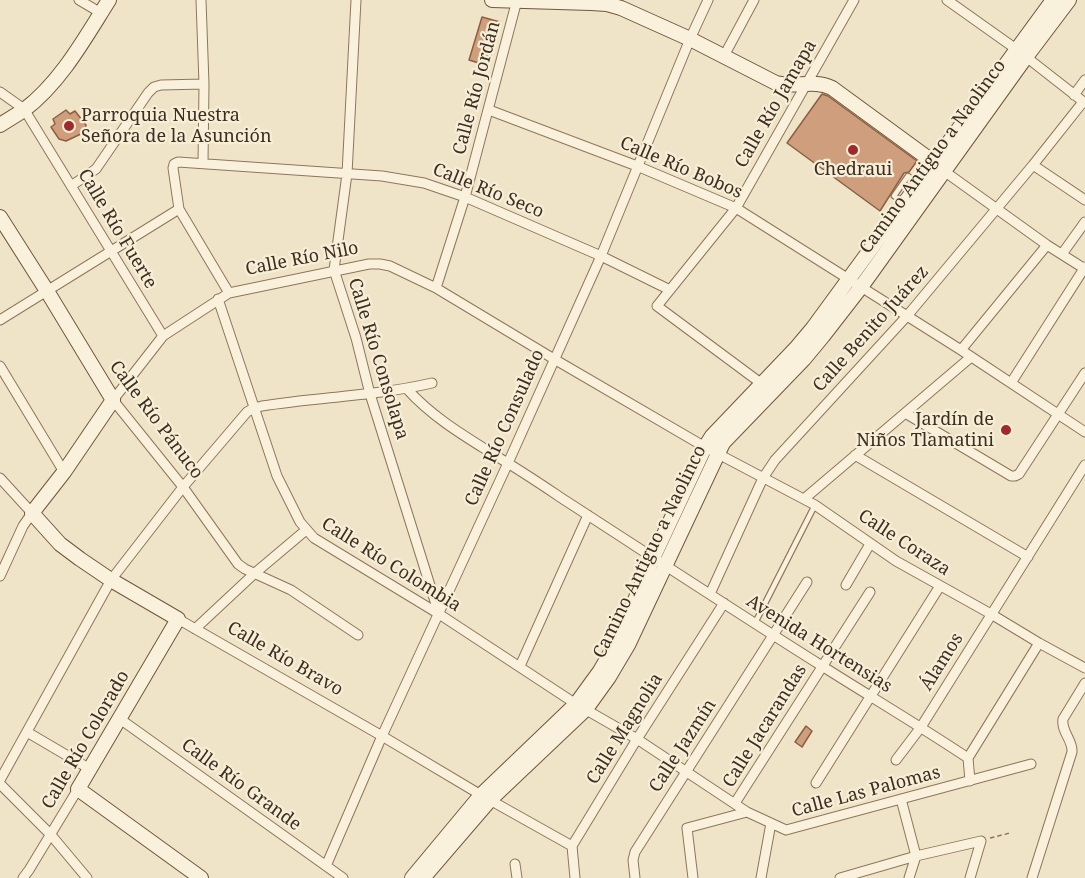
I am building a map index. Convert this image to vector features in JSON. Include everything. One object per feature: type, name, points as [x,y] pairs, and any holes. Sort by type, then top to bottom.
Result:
[{"type":"main road","points":[[0,125],[24,109],[56,77],[109,0]]},
{"type":"main road","points":[[492,0],[623,4],[776,83],[824,84],[832,88],[940,167]]},
{"type":"main road","name":"Camino Antiguo a Naolinco","points":[[581,706],[618,640],[653,558],[711,450],[731,434],[804,359],[855,283],[1021,53],[1053,0]]},
{"type":"main road","name":"Camino Antiguo a Naolinco","points":[[1021,53],[1070,0]]},
{"type":"main road","name":"Calle Río Pánuco","points":[[0,217],[113,400]]},
{"type":"main road","name":"Camino Antiguo a Naolinco","points":[[412,878],[485,798],[609,677],[628,645],[666,566],[719,427],[798,347],[855,283]]},
{"type":"main road","name":"Calle Río Nilo","points":[[32,513],[113,400]]},
{"type":"main road","name":"Calle Río Bravo","points":[[32,513],[60,544],[111,580],[178,619]]},
{"type":"main road","name":"Calle Río Colorado","points":[[78,789],[178,619]]},
{"type":"main road","points":[[78,789],[201,878]]},
{"type":"main road","name":"Camino Antiguo a Naolinco","points":[[423,878],[485,798]]},
{"type":"street","points":[[79,0],[101,13]]},
{"type":"street","points":[[201,0],[204,84],[203,163]]},
{"type":"street","name":"Calle Río Consolapa","points":[[356,0],[346,174],[334,270],[439,614]]},
{"type":"street","name":"Calle Río Jordán","points":[[436,288],[465,197],[517,0]]},
{"type":"street","name":"Calle Río Consulado","points":[[326,866],[382,736],[601,256],[708,0]]},
{"type":"street","points":[[724,56],[754,0]]},
{"type":"street","name":"Calle Río Jamapa","points":[[762,384],[657,306],[736,208],[854,0]]},
{"type":"street","points":[[947,0],[1084,102]]},
{"type":"street","points":[[1074,95],[1085,80]]},
{"type":"street","points":[[71,186],[96,169],[154,87],[204,84]]},
{"type":"street","points":[[0,92],[24,109]]},
{"type":"street","name":"Calle Benito Juárez","points":[[710,594],[764,478],[775,460],[907,316],[1084,102]]},
{"type":"street","name":"Calle Río Fuerte","points":[[24,109],[163,336]]},
{"type":"street","name":"Calle Río Bobos","points":[[489,110],[637,166],[736,208],[961,350],[1085,432]]},
{"type":"street","name":"Calle Río Seco","points":[[179,209],[173,168],[178,162],[406,179],[465,197],[601,256],[670,290]]},
{"type":"street","points":[[1033,165],[1085,200]]},
{"type":"street","points":[[940,167],[1047,245],[1085,268],[1011,383]]},
{"type":"street","points":[[0,320],[179,209],[229,293]]},
{"type":"street","points":[[1062,254],[1085,222]]},
{"type":"street","points":[[961,350],[1047,245]]},
{"type":"street","name":"Calle Río Nilo","points":[[113,400],[163,336],[229,293],[334,270],[380,264],[400,270],[436,288],[711,450]]},
{"type":"street","name":"Calle Río Colombia","points":[[218,299],[277,476],[306,530],[324,545],[439,614],[687,771]]},
{"type":"street","points":[[804,498],[971,357]]},
{"type":"street","points":[[0,366],[64,471]]},
{"type":"street","points":[[905,413],[1011,476],[1015,476],[1019,474],[1085,374]]},
{"type":"street","points":[[87,878],[51,835],[0,782],[111,580],[240,418],[254,408],[271,404],[407,389],[432,383]]},
{"type":"street","name":"Avenida Hortensias","points":[[407,389],[435,416],[968,758]]},
{"type":"street","name":"Calle Río Pánuco","points":[[113,400],[183,487],[231,556],[245,569],[291,590],[358,635]]},
{"type":"street","name":"Calle Coraza","points":[[711,450],[804,498],[896,561],[1085,668]]},
{"type":"street","points":[[855,456],[1028,557]]},
{"type":"street","name":"Álamos","points":[[896,760],[921,726],[1085,465]]},
{"type":"street","name":"Calle Río Bravo","points":[[0,478],[32,513]]},
{"type":"street","points":[[0,576],[23,526],[32,513]]},
{"type":"street","points":[[520,666],[588,515]]},
{"type":"street","points":[[195,629],[255,573],[306,530]]},
{"type":"street","points":[[846,585],[870,544]]},
{"type":"street","name":"Calle Jazmín","points":[[635,878],[633,861],[635,852],[807,582]]},
{"type":"street","points":[[816,783],[940,586]]},
{"type":"street","name":"Calle Jacarandas","points":[[735,803],[870,592]]},
{"type":"street","name":"Calle Magnolia","points":[[572,846],[724,603]]},
{"type":"street","name":"Calle Río Bravo","points":[[178,619],[485,798],[572,846]]},
{"type":"street","points":[[970,781],[968,758],[1039,643]]},
{"type":"street","points":[[1032,878],[1072,753],[1071,742],[1062,724],[1063,719],[1085,683]]},
{"type":"street","name":"Calle Río Grande","points":[[120,719],[343,878]]},
{"type":"street","points":[[27,732],[90,769]]},
{"type":"street","name":"Calle Las Palomas","points":[[687,771],[747,812],[786,830],[1031,764]]},
{"type":"street","name":"Calle Río Colorado","points":[[23,878],[78,789]]},
{"type":"street","points":[[901,799],[916,856],[909,878]]},
{"type":"street","name":"Calle Jacarandas","points":[[693,878],[687,828],[747,812]]},
{"type":"street","points":[[761,878],[771,823]]},
{"type":"street","points":[[840,878],[916,856],[981,841],[970,878]]},
{"type":"street","points":[[572,846],[575,878]]},
{"type":"street","points":[[515,864],[517,878]]},
{"type":"lane","points":[[755,623],[815,505]]},
{"type":"path","points":[[981,841],[1010,833]]},
{"type":"building","points":[[482,17],[500,22],[488,66],[469,60]]},
{"type":"building","name":"Chedraui","points":[[822,94],[828,96],[917,161],[909,172],[904,173],[880,211],[787,143]]},
{"type":"building","name":"Parroquia Nuestra Señora de la Asunción","points":[[66,110],[70,114],[75,111],[86,125],[85,132],[66,141],[59,139],[51,127],[55,124],[53,119]]},
{"type":"building","points":[[806,726],[812,731],[802,747],[795,742]]},
{"type":"place","name":"Parroquia Nuestra Señora de la Asunción","points":[[69,126]]},
{"type":"place","name":"Chedraui","points":[[853,150]]},
{"type":"place","name":"Jardín de Niños Tlamatini","points":[[1006,430]]}]
